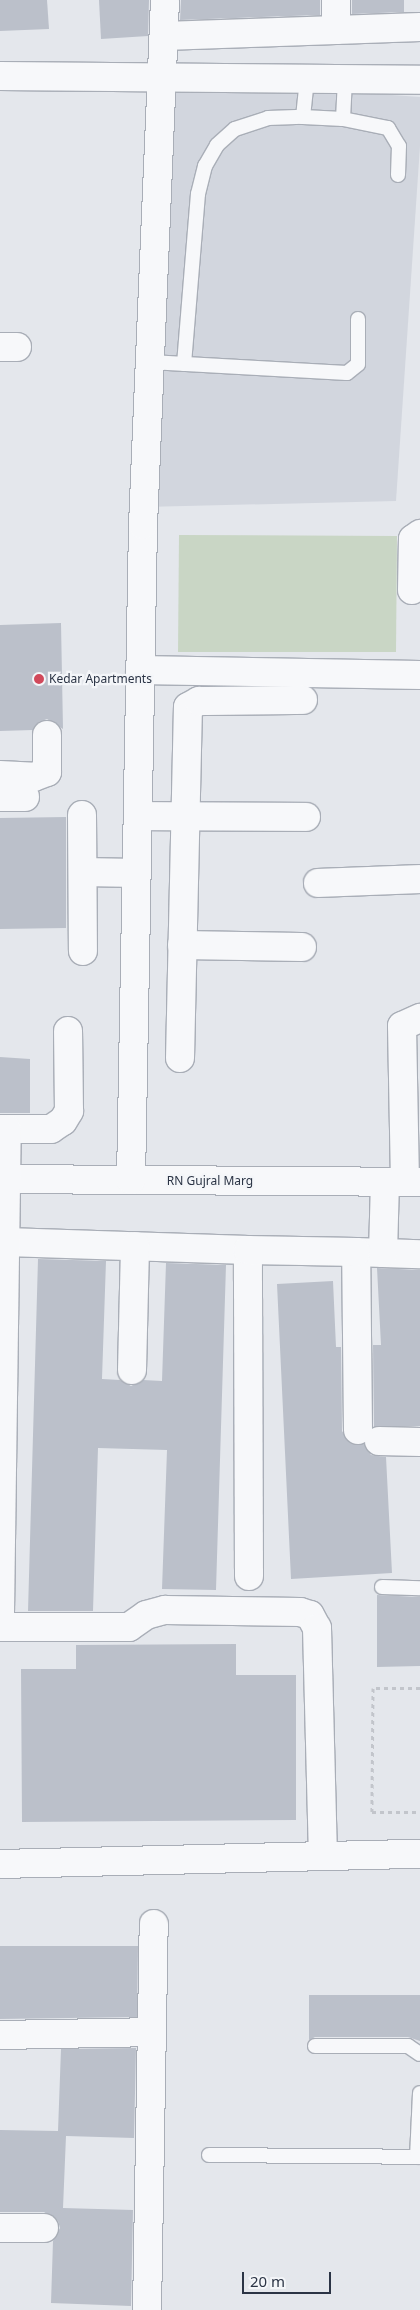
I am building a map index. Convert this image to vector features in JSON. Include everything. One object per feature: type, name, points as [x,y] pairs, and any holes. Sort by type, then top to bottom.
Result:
[{"type":"street","points":[[131,1180],[140,670],[150,362],[166,0]]},
{"type":"street","points":[[336,0],[336,30]]},
{"type":"street","points":[[164,36],[420,27]]},
{"type":"street","points":[[0,76],[420,80]]},
{"type":"street","points":[[412,590],[413,539],[420,534]]},
{"type":"street","points":[[140,670],[420,675]]},
{"type":"street","points":[[180,1058],[184,816],[188,707],[192,702],[303,700]]},
{"type":"street","points":[[0,775],[34,776],[47,772],[47,735]]},
{"type":"street","points":[[82,815],[83,951]]},
{"type":"street","points":[[138,816],[306,817]]},
{"type":"street","points":[[83,872],[137,873]]},
{"type":"street","points":[[318,883],[420,879]]},
{"type":"street","points":[[182,945],[302,947]]},
{"type":"street","points":[[383,1253],[403,1182],[413,1124],[402,1026],[420,1018]]},
{"type":"street","points":[[0,1613],[6,1242],[3,1129],[51,1129],[63,1121],[69,1111],[68,1030]]},
{"type":"street","name":"RN Gujral Marg","points":[[3,1179],[403,1182]]},
{"type":"street","points":[[6,1242],[420,1254]]},
{"type":"street","points":[[132,1370],[135,1246]]},
{"type":"street","points":[[248,1250],[249,1576]]},
{"type":"street","points":[[356,1252],[369,1435],[420,1442]]},
{"type":"street","points":[[0,1627],[129,1627],[146,1616],[164,1610],[300,1612],[310,1615],[317,1628],[324,1856]]},
{"type":"street","points":[[0,1864],[420,1854]]},
{"type":"street","points":[[147,2310],[154,1924]]},
{"type":"street","points":[[0,2035],[152,2032]]},
{"type":"street","points":[[0,2228],[44,2228]]},
{"type":"lane","points":[[303,117],[307,79]]},
{"type":"lane","points":[[343,119],[345,79]]},
{"type":"lane","points":[[184,364],[198,194],[205,166],[217,145],[235,129],[268,118],[303,117],[343,119],[388,128],[399,146],[398,175]]},
{"type":"lane","points":[[150,362],[347,372],[358,364],[358,319]]},
{"type":"lane","points":[[382,1587],[420,1588]]},
{"type":"lane","points":[[315,2046],[408,2046],[420,2054]]},
{"type":"lane","points":[[209,2155],[418,2157],[420,2094]]},
{"type":"path","points":[[420,1688],[373,1688],[372,1812],[420,1812]]},
{"type":"shaded area","points":[[163,79],[420,97],[420,146],[396,501],[144,507]]},
{"type":"green space","points":[[179,535],[397,536],[396,652],[178,652]]},
{"type":"building","points":[[0,0],[47,0],[49,29],[0,31]]},
{"type":"building","points":[[99,0],[149,0],[148,36],[101,39]]},
{"type":"building","points":[[181,0],[320,0],[320,15],[180,20]]},
{"type":"building","points":[[352,0],[404,0],[404,12],[352,14]]},
{"type":"building","name":"Kedar Apartments","points":[[61,623],[63,729],[47,719],[39,722],[33,730],[0,731],[0,625]]},
{"type":"building","points":[[66,817],[66,928],[0,929],[0,818]]},
{"type":"building","points":[[0,1057],[30,1059],[30,1113],[0,1113]]},
{"type":"building","points":[[38,1259],[106,1261],[102,1379],[120,1380],[131,1386],[143,1380],[162,1381],[166,1263],[226,1265],[216,1590],[162,1589],[167,1450],[98,1448],[93,1611],[28,1611]]},
{"type":"building","points":[[377,1268],[420,1270],[420,1426],[374,1427],[373,1345],[381,1345]]},
{"type":"building","points":[[333,1281],[336,1347],[341,1347],[342,1431],[350,1443],[364,1444],[371,1455],[386,1457],[392,1573],[291,1579],[277,1284]]},
{"type":"building","points":[[377,1595],[420,1597],[420,1666],[377,1667]]},
{"type":"building","points":[[236,1644],[236,1675],[296,1675],[296,1820],[22,1822],[21,1669],[76,1669],[76,1645]]},
{"type":"building","points":[[0,1946],[138,1946],[137,2017],[0,2019]]},
{"type":"building","points":[[309,1995],[420,1995],[420,2041],[408,2037],[315,2037],[309,2040]]},
{"type":"building","points":[[136,2048],[134,2138],[66,2136],[63,2208],[133,2210],[131,2306],[51,2303],[53,2241],[60,2228],[58,2221],[44,2212],[0,2212],[0,2130],[58,2131],[61,2049]]},
{"type":"place","name":"Kedar Apartments","points":[[39,679]]}]
